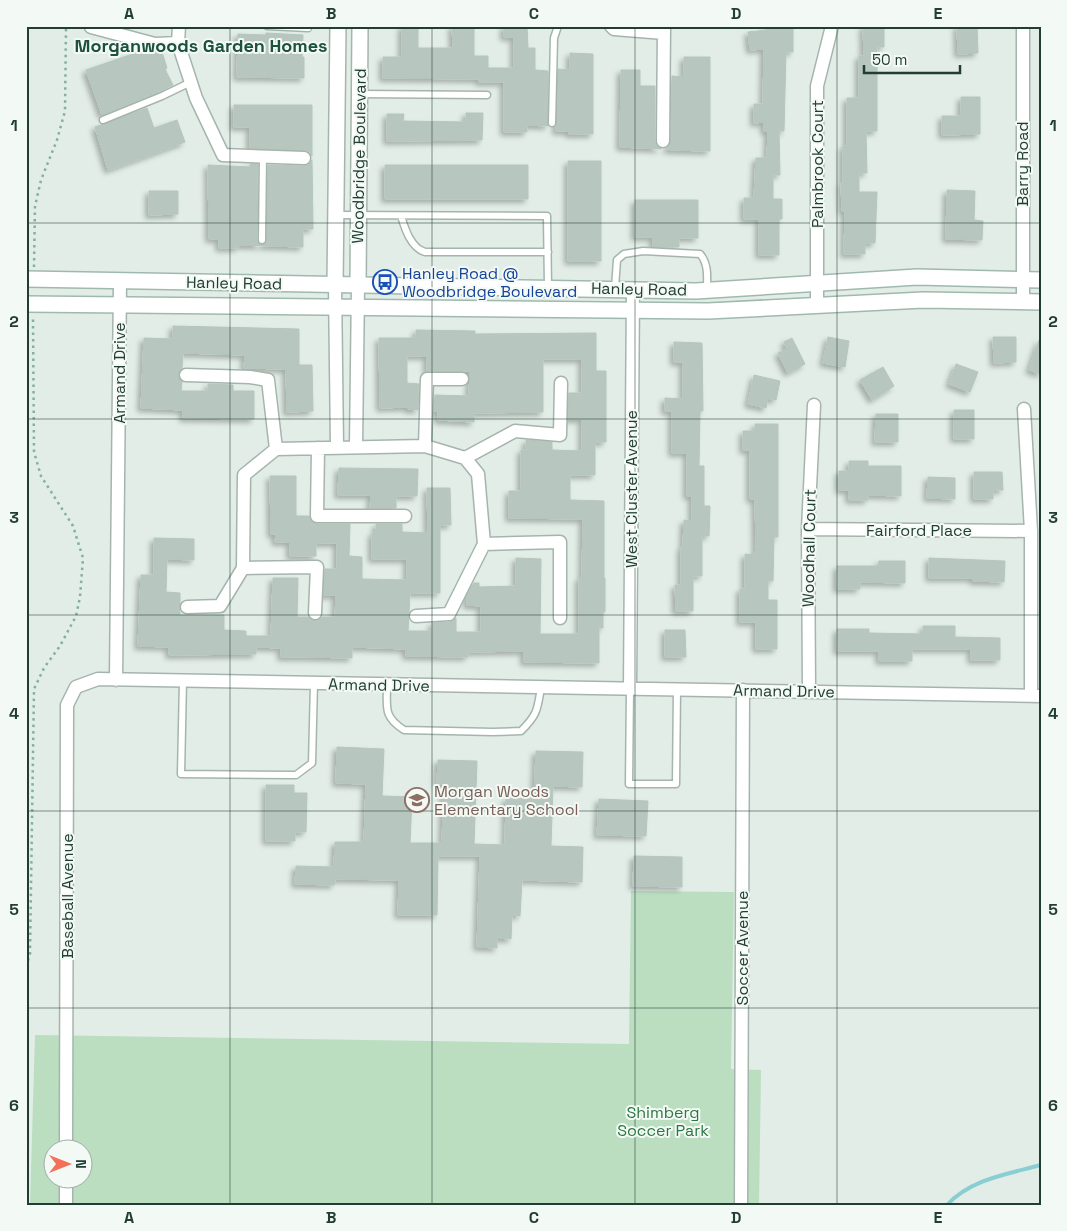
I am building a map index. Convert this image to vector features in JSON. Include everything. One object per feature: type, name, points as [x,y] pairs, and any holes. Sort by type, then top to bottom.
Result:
[{"type":"main road","name":"Woodbridge Boulevard","points":[[335,285],[338,26]]},
{"type":"main road","name":"Woodbridge Boulevard","points":[[358,286],[360,26]]},
{"type":"main road","name":"Hanley Road","points":[[30,279],[358,286],[615,288],[633,290],[707,290],[917,277],[1041,280]]},
{"type":"main road","name":"Hanley Road","points":[[30,304],[708,311],[923,300],[1041,302]]},
{"type":"street","points":[[180,26],[178,43],[196,98],[223,155],[304,158]]},
{"type":"street","points":[[611,26],[614,29],[664,29],[663,141]]},
{"type":"street","name":"Palmbrook Court","points":[[817,304],[818,86],[832,26]]},
{"type":"street","name":"Barry Road","points":[[1023,26],[1023,301]]},
{"type":"street","points":[[91,27],[155,44],[178,43]]},
{"type":"street","name":"Armand Drive","points":[[120,281],[116,680],[1036,696]]},
{"type":"street","points":[[335,285],[335,447]]},
{"type":"street","points":[[356,446],[358,286]]},
{"type":"street","name":"West Cluster Avenue","points":[[630,689],[633,290]]},
{"type":"street","points":[[186,375],[250,377],[268,380],[276,449]]},
{"type":"street","points":[[425,446],[427,379],[462,379]]},
{"type":"street","points":[[465,458],[515,431],[560,435],[561,383]]},
{"type":"street","name":"Woodhall Court","points":[[809,692],[808,529],[814,405]]},
{"type":"street","points":[[1024,408],[1031,531],[1036,696]]},
{"type":"street","points":[[187,607],[220,606],[243,568],[244,475],[276,449],[425,446],[465,458],[478,474],[484,544],[449,614],[416,616]]},
{"type":"street","points":[[318,448],[317,516],[406,516]]},
{"type":"street","name":"Fairford Place","points":[[808,529],[1031,531]]},
{"type":"street","points":[[484,544],[560,542],[560,618]]},
{"type":"street","points":[[243,568],[317,567],[315,613]]},
{"type":"street","name":"Baseball Avenue","points":[[66,1138],[67,705],[76,687],[98,679],[116,680]]},
{"type":"street","name":"Soccer Avenue","points":[[741,1205],[743,690]]},
{"type":"street","points":[[66,1188],[66,1205]]},
{"type":"lane","points":[[267,26],[308,28]]},
{"type":"lane","points":[[552,123],[554,38],[558,26]]},
{"type":"lane","points":[[103,120],[191,82]]},
{"type":"lane","points":[[360,94],[487,96]]},
{"type":"lane","points":[[262,240],[263,156]]},
{"type":"lane","points":[[336,215],[547,216],[548,288]]},
{"type":"lane","points":[[401,216],[408,236],[425,252],[548,252]]},
{"type":"lane","points":[[615,288],[617,260],[624,254],[643,251],[700,254],[705,259],[707,290]]},
{"type":"lane","points":[[182,681],[182,774],[296,775],[312,763],[314,683]]},
{"type":"lane","points":[[387,686],[386,711],[393,723],[404,730],[494,732],[521,731],[537,712],[541,688]]},
{"type":"lane","points":[[630,689],[629,784],[676,784],[677,689]]},
{"type":"path","points":[[30,279],[35,206],[41,180],[57,140],[65,111],[66,26]]},
{"type":"path","points":[[26,968],[30,954],[34,689],[44,668],[60,646],[76,616],[80,597],[83,558],[72,526],[41,476],[34,452],[30,304]]},
{"type":"green space","name":"Shimberg Soccer Park","points":[[631,891],[734,892],[731,1069],[761,1070],[759,1205],[30,1205],[35,1035],[629,1044]]},
{"type":"building","points":[[402,26],[418,26],[418,48],[453,48],[452,26],[474,26],[474,56],[488,56],[488,68],[514,68],[514,37],[504,37],[504,26],[527,26],[528,48],[535,48],[535,70],[548,71],[548,126],[527,125],[527,132],[504,132],[504,82],[479,82],[479,79],[383,78],[383,57],[402,57]]},
{"type":"building","points":[[767,26],[793,26],[793,52],[786,52],[784,131],[779,131],[780,175],[773,175],[773,199],[782,199],[782,219],[779,219],[779,255],[759,255],[759,219],[744,219],[744,198],[754,198],[756,158],[767,158],[768,131],[764,131],[764,122],[754,123],[754,104],[763,104],[764,49],[750,50],[748,32],[767,30]]},
{"type":"building","points":[[863,26],[884,26],[884,47],[877,47],[877,131],[866,131],[867,173],[859,173],[859,192],[877,192],[875,243],[865,243],[865,254],[844,254],[845,211],[842,211],[841,183],[843,183],[843,146],[847,146],[847,98],[859,98],[859,56],[864,56]]},
{"type":"building","points":[[957,26],[977,26],[978,53],[958,54]]},
{"type":"building","points":[[266,33],[303,35],[302,57],[304,57],[304,78],[237,77],[238,34],[266,35]]},
{"type":"building","points":[[144,50],[162,52],[167,68],[165,69],[173,85],[102,115],[86,70]]},
{"type":"building","points":[[570,53],[593,54],[593,134],[569,134],[569,131],[556,131],[558,69],[570,70]]},
{"type":"building","points":[[684,57],[710,57],[710,151],[665,149],[670,146],[671,141],[672,76],[684,77]]},
{"type":"building","points":[[621,70],[640,70],[640,86],[655,86],[655,141],[656,145],[661,149],[620,147]]},
{"type":"building","points":[[961,97],[980,97],[980,134],[942,135],[942,116],[961,116]]},
{"type":"building","points":[[234,105],[312,105],[312,156],[309,151],[304,150],[250,148],[250,127],[234,127]]},
{"type":"building","points":[[147,108],[154,128],[177,120],[185,142],[108,170],[95,127]]},
{"type":"building","points":[[466,113],[483,113],[482,140],[387,141],[387,114],[404,114],[403,121],[466,122]]},
{"type":"building","points":[[312,160],[313,229],[303,229],[303,247],[238,245],[238,248],[219,248],[219,239],[209,239],[208,165],[250,167],[250,164],[258,164],[257,240],[262,245],[267,240],[268,165],[304,166],[308,165]]},
{"type":"building","points":[[568,161],[601,161],[601,261],[568,261]]},
{"type":"building","points":[[385,165],[528,165],[528,199],[385,199]]},
{"type":"building","points":[[947,190],[975,191],[974,220],[983,221],[982,240],[946,239]]},
{"type":"building","points":[[149,191],[178,191],[178,214],[149,215]]},
{"type":"building","points":[[635,200],[698,200],[698,238],[679,238],[679,247],[660,247],[653,246],[653,237],[635,237]]},
{"type":"building","points":[[173,326],[299,329],[299,365],[312,365],[313,411],[287,412],[286,369],[244,368],[245,355],[183,353],[182,368],[178,374],[182,382],[181,391],[208,391],[208,384],[233,385],[233,391],[254,391],[254,419],[183,418],[183,410],[141,408],[144,338],[173,339]]},
{"type":"building","points":[[416,330],[475,331],[475,334],[596,333],[596,371],[606,371],[606,442],[595,442],[595,475],[570,475],[570,500],[604,501],[605,612],[603,612],[603,628],[599,628],[599,663],[524,662],[524,651],[468,652],[468,657],[406,656],[406,649],[352,647],[352,658],[281,657],[281,648],[256,647],[256,654],[169,655],[169,647],[138,646],[141,575],[154,575],[154,538],[194,539],[194,560],[167,559],[166,592],[180,593],[180,615],[224,615],[224,630],[246,631],[246,636],[271,636],[273,578],[298,578],[297,617],[308,617],[315,621],[322,617],[335,617],[336,595],[324,595],[325,569],[337,569],[337,543],[316,543],[316,556],[290,556],[290,542],[275,542],[276,534],[271,534],[270,476],[296,476],[296,516],[309,516],[310,520],[317,524],[350,524],[349,556],[362,557],[362,579],[407,580],[407,559],[372,559],[372,533],[376,533],[376,524],[402,524],[402,532],[428,533],[427,488],[450,488],[451,525],[440,525],[440,593],[410,593],[408,631],[432,631],[432,623],[450,622],[456,618],[456,632],[481,632],[481,606],[467,605],[467,595],[474,583],[479,583],[479,587],[516,586],[516,558],[541,559],[540,634],[579,634],[579,578],[582,578],[583,519],[509,518],[509,491],[521,491],[521,450],[526,450],[526,440],[552,442],[552,450],[582,451],[582,419],[568,419],[569,393],[582,393],[582,359],[543,359],[543,412],[474,413],[474,422],[438,420],[438,411],[434,411],[435,395],[469,396],[470,371],[427,371],[427,356],[407,356],[407,383],[419,384],[418,410],[408,409],[408,407],[380,408],[379,338],[416,338]]},
{"type":"building","points":[[828,337],[849,341],[845,367],[823,363]]},
{"type":"building","points":[[993,337],[1016,337],[1016,362],[994,363]]},
{"type":"building","points":[[792,338],[805,364],[788,373],[778,353],[787,349],[784,342]]},
{"type":"building","points":[[1039,340],[1041,340],[1041,374],[1029,370]]},
{"type":"building","points":[[674,342],[702,343],[703,411],[700,411],[699,466],[704,466],[704,506],[710,506],[709,536],[702,536],[702,576],[693,576],[693,611],[676,611],[675,585],[681,585],[681,547],[683,547],[684,520],[692,521],[692,496],[687,496],[687,453],[672,453],[672,411],[665,411],[665,398],[683,399],[683,362],[674,362]]},
{"type":"building","points":[[956,364],[978,372],[970,392],[949,384]]},
{"type":"building","points":[[883,367],[894,386],[872,400],[860,380]]},
{"type":"building","points":[[754,375],[780,381],[776,400],[768,398],[766,408],[748,404]]},
{"type":"building","points":[[954,410],[974,410],[974,439],[954,439]]},
{"type":"building","points":[[876,414],[898,414],[898,442],[875,442]]},
{"type":"building","points":[[755,424],[778,424],[778,537],[774,537],[773,581],[768,581],[768,600],[777,600],[777,649],[756,649],[756,622],[740,622],[740,589],[745,589],[745,554],[755,555],[756,546],[755,499],[750,499],[750,450],[743,450],[743,431],[755,431]]},
{"type":"building","points":[[849,461],[868,461],[868,466],[901,466],[901,496],[868,495],[868,500],[849,500],[849,490],[839,490],[839,471],[849,471]]},
{"type":"building","points":[[339,468],[418,469],[417,496],[396,496],[396,508],[370,508],[371,495],[338,495]]},
{"type":"building","points":[[974,472],[1002,472],[1003,490],[993,490],[993,499],[974,499]]},
{"type":"building","points":[[928,477],[955,478],[955,499],[927,498]]},
{"type":"building","points":[[929,558],[1005,561],[1004,582],[973,581],[973,578],[929,578]]},
{"type":"building","points":[[879,561],[905,561],[905,583],[860,582],[860,589],[837,589],[837,566],[878,566]]},
{"type":"building","points":[[923,626],[955,626],[955,637],[1000,638],[1000,660],[971,660],[971,649],[912,649],[912,661],[879,661],[879,651],[837,651],[837,629],[869,629],[869,633],[923,634]]},
{"type":"building","points":[[665,630],[685,630],[686,657],[665,657]]},
{"type":"building","points":[[337,747],[384,749],[382,796],[412,797],[410,843],[442,843],[444,784],[437,784],[438,760],[477,761],[474,844],[505,845],[506,798],[534,799],[536,751],[583,752],[582,787],[553,786],[551,846],[583,847],[582,882],[522,880],[520,916],[512,915],[511,939],[497,938],[497,948],[477,947],[480,856],[438,856],[437,915],[398,915],[399,880],[335,879],[334,885],[295,884],[296,866],[334,867],[335,842],[364,842],[366,784],[336,783]]},
{"type":"building","points":[[266,785],[294,785],[294,793],[307,793],[306,832],[295,832],[295,841],[266,841]]},
{"type":"building","points":[[599,799],[648,801],[646,836],[597,835]]},
{"type":"building","points":[[634,856],[682,857],[682,887],[633,886]]},
{"type":"waterway","points":[[947,1205],[967,1189],[979,1183],[1041,1165]]},
{"type":"place","name":"Hanley Road @ Woodbridge Boulevard","points":[[385,282]]},
{"type":"place","name":"Morgan Woods Elementary School","points":[[417,800]]},
{"type":"district","name":"Morganwoods Garden Homes","points":[[201,45]]}]
